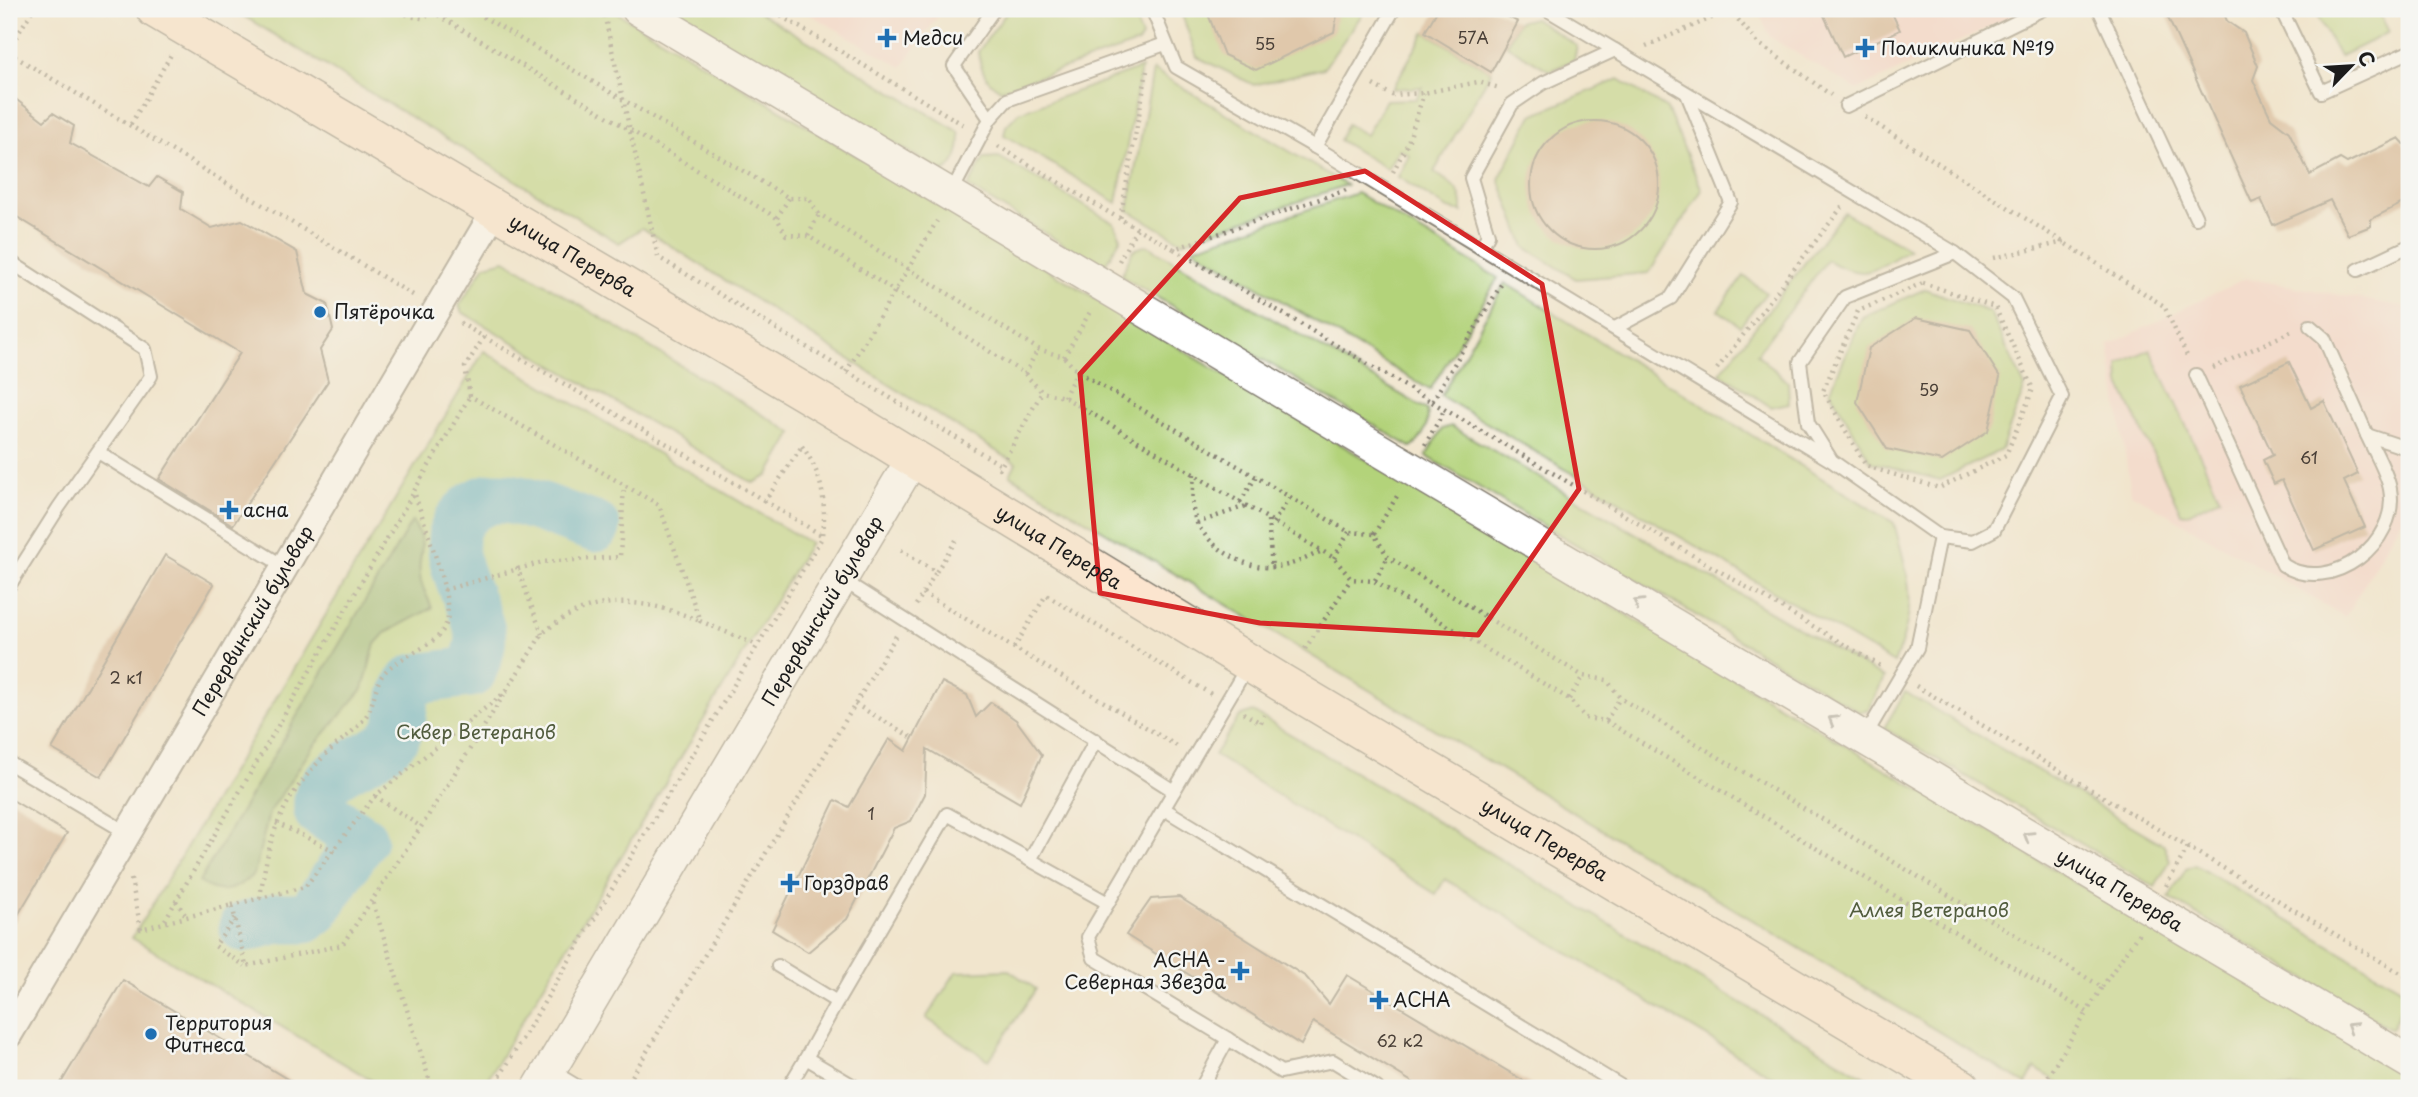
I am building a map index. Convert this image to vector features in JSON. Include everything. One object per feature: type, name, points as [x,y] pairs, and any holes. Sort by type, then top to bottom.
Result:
[{"type":"main road","name":"улица Перерва","points":[[155,9],[496,209],[1249,663],[1962,1088]]},
{"type":"street","name":"улица Перерва","points":[[638,9],[948,201],[1864,738],[2409,1062]]},
{"type":"street","name":"Перервинский бульвар","points":[[9,1034],[496,209]]},
{"type":"street","name":"Перервинский бульвар","points":[[545,1079],[912,458]]},
{"type":"lane","points":[[990,119],[954,66],[993,9]]},
{"type":"lane","points":[[1152,9],[1176,67],[1315,147],[1510,268],[1615,328],[1832,461],[1940,537],[1973,541],[1994,530],[2049,428],[2062,397],[2013,298],[1955,253],[1546,9]]},
{"type":"lane","points":[[1315,147],[1394,9]]},
{"type":"lane","points":[[1846,106],[2043,9]]},
{"type":"lane","points":[[2099,9],[2196,218]]},
{"type":"lane","points":[[2281,9],[2321,92],[2409,52]]},
{"type":"lane","points":[[948,201],[990,119],[1007,100],[1165,44]]},
{"type":"lane","points":[[1481,248],[1488,235],[1471,178],[1512,104],[1543,83],[1619,52]]},
{"type":"lane","points":[[1615,328],[1671,298],[1731,202],[1687,93]]},
{"type":"lane","points":[[2358,270],[2409,246]]},
{"type":"lane","points":[[1832,461],[1808,423],[1800,362],[1845,297],[1955,253]]},
{"type":"lane","points":[[9,261],[145,349],[150,376],[9,586]]},
{"type":"lane","points":[[2196,375],[2283,565],[2297,574],[2321,577],[2333,573],[2366,552],[2381,533],[2387,517],[2390,489],[2324,338],[2310,326]]},
{"type":"lane","points":[[2367,435],[2409,449]]},
{"type":"lane","points":[[98,452],[286,568]]},
{"type":"lane","points":[[1864,738],[1917,648],[1940,537]]},
{"type":"lane","points":[[841,579],[1174,791]]},
{"type":"lane","points":[[1249,663],[1088,937],[1094,958],[1281,1072],[1333,1061],[1377,1088]]},
{"type":"lane","points":[[1030,860],[1096,740]]},
{"type":"lane","points":[[9,764],[127,838]]},
{"type":"lane","points":[[1164,809],[1624,1088]]},
{"type":"lane","points":[[788,1088],[947,814],[1108,903]]},
{"type":"lane","points":[[778,966],[837,1002]]},
{"type":"lane","points":[[1201,1088],[1228,1039]]},
{"type":"lane","points":[[806,1058],[857,1088]]},
{"type":"lane","points":[[545,1079],[580,1088]]},
{"type":"path","points":[[33,9],[9,51],[438,310],[823,536]]},
{"type":"path","points":[[402,9],[408,16],[422,18],[433,10],[777,218],[786,235],[808,236],[1025,373],[1042,392],[1064,397],[1194,474],[1334,558],[1351,579],[1374,581],[1569,699],[1585,718],[1606,721],[2087,1012]]},
{"type":"path","points":[[470,9],[789,198],[808,198],[820,215],[907,270],[1038,349],[1064,357],[1077,371],[1349,532],[1374,534]]},
{"type":"path","points":[[603,9],[658,257],[847,370],[1000,468],[1042,392]]},
{"type":"path","points":[[769,9],[1120,219],[2409,978]]},
{"type":"path","points":[[1619,52],[1729,10],[1758,43],[1846,106],[2164,306],[2196,375],[2303,326],[2310,326]]},
{"type":"path","points":[[131,124],[186,28]]},
{"type":"path","points":[[1120,219],[1151,50]]},
{"type":"path","points":[[1363,78],[1392,94],[1424,93],[1478,82],[1524,96]]},
{"type":"path","points":[[1174,249],[1392,173],[1409,143],[1424,93]]},
{"type":"path","points":[[1706,384],[1853,192]]},
{"type":"path","points":[[777,218],[789,198]]},
{"type":"path","points":[[841,378],[948,201]]},
{"type":"path","points":[[808,236],[820,215]]},
{"type":"path","points":[[1113,271],[1137,228]]},
{"type":"path","points":[[1953,293],[1968,263],[2065,242]]},
{"type":"path","points":[[1432,402],[1510,268]]},
{"type":"path","points":[[1923,283],[1953,293],[1995,307],[2033,389],[2006,455],[1939,488],[1867,466],[1823,391],[1858,310],[1923,283]]},
{"type":"path","points":[[1064,357],[1091,310]]},
{"type":"path","points":[[164,921],[470,396],[465,367],[484,337]]},
{"type":"path","points":[[1025,373],[1038,349]]},
{"type":"path","points":[[1064,397],[1077,371]]},
{"type":"path","points":[[470,396],[659,505],[700,621]]},
{"type":"path","points":[[1420,454],[1445,410]]},
{"type":"path","points":[[493,1088],[823,536],[823,485],[814,462],[802,446],[765,501]]},
{"type":"path","points":[[1194,474],[1194,512],[1198,523],[1208,538],[1247,564],[1272,568],[1296,564],[1320,552]]},
{"type":"path","points":[[1240,502],[1256,477]]},
{"type":"path","points":[[1374,534],[1406,483]]},
{"type":"path","points":[[444,590],[517,567],[557,560],[620,557],[624,485]]},
{"type":"path","points":[[260,898],[268,845],[276,823],[315,766],[364,720],[386,670],[442,632],[447,621],[444,590],[414,491]]},
{"type":"path","points":[[1272,568],[1271,521],[1290,497]]},
{"type":"path","points":[[1198,523],[1245,506]]},
{"type":"path","points":[[1334,558],[1349,532]]},
{"type":"path","points":[[1374,534],[1388,557],[1583,676],[1608,680],[1620,698],[2102,987]]},
{"type":"path","points":[[625,1088],[958,537]]},
{"type":"path","points":[[901,550],[936,572]]},
{"type":"path","points":[[1374,581],[1388,557]]},
{"type":"path","points":[[517,567],[542,634]]},
{"type":"path","points":[[1305,649],[1351,579]]},
{"type":"path","points":[[923,593],[1196,757]]},
{"type":"path","points":[[1014,648],[1046,595],[1261,723],[1265,715]]},
{"type":"path","points":[[235,918],[215,946],[246,966],[342,945],[373,902],[542,634],[557,621],[615,603],[638,602],[662,606],[757,645]]},
{"type":"path","points":[[1569,699],[1583,676]]},
{"type":"path","points":[[127,838],[141,929],[305,887],[375,796],[511,687]]},
{"type":"path","points":[[1606,721],[1620,698]]},
{"type":"path","points":[[855,704],[913,738]]},
{"type":"path","points":[[375,796],[421,827]]},
{"type":"path","points":[[276,823],[335,851]]},
{"type":"path","points":[[2162,894],[2188,847]]},
{"type":"path","points":[[176,901],[186,916]]},
{"type":"path","points":[[373,902],[432,1088]]},
{"type":"path","points":[[232,905],[246,966]]},
{"type":"path","points":[[2041,1088],[2102,987],[2145,924]]},
{"type":"highlighted area","points":[[1365,171],[1542,284],[1579,489],[1478,635],[1260,623],[1100,593],[1080,374],[1240,198]]},
{"type":"shaded area","name":"Медси","points":[[801,9],[943,9],[902,67]]},
{"type":"shaded area","name":"Поликлиника №19","points":[[1757,9],[2027,9],[1857,90],[1770,37]]},
{"type":"shaded area","points":[[2246,278],[2405,307],[2409,305],[2409,506],[2345,617],[2131,493],[2109,345]]},
{"type":"green space","name":"Аллея Ветеранов","points":[[232,9],[611,9],[2145,924],[2409,1069],[2409,1088],[2067,1088],[2035,1068],[2026,1084],[1010,475],[1016,463],[642,228],[619,243]]},
{"type":"green space","points":[[668,9],[754,9],[959,132],[960,143],[955,160],[943,172]]},
{"type":"green space","points":[[1009,9],[1131,9],[1142,37],[1138,43],[1001,90],[991,83],[985,74],[978,52]]},
{"type":"green space","points":[[1180,9],[1366,9],[1324,68],[1254,85],[1197,57]]},
{"type":"green space","points":[[2329,9],[2377,9],[2389,32],[2339,57],[2317,15]]},
{"type":"green space","points":[[1534,18],[1577,46],[1574,60],[1550,71],[1507,45],[1518,22]]},
{"type":"green space","points":[[1425,32],[1491,72],[1434,172],[1458,192],[1462,212],[1448,209],[1398,177],[1409,155],[1399,149],[1387,169],[1339,140],[1347,124],[1366,135],[1386,100],[1416,99],[1422,87],[1392,89]]},
{"type":"green space","points":[[1141,68],[1117,203],[1004,135],[1006,126],[1019,112]]},
{"type":"green space","points":[[1153,70],[1346,185],[1182,242],[1128,210]]},
{"type":"green space","points":[[1619,79],[1667,109],[1702,190],[1649,273],[1576,279],[1525,247],[1499,179],[1532,115]]},
{"type":"green space","points":[[999,157],[1114,223],[1121,238],[1103,268],[968,187],[984,158]]},
{"type":"green space","points":[[1357,193],[1498,278],[1430,390],[1193,248]]},
{"type":"green space","points":[[1844,212],[1909,249],[1869,271],[1851,271],[1827,260],[1757,354],[1788,382],[1789,403],[1771,407],[1720,373]]},
{"type":"green space","points":[[1147,245],[1427,410],[1422,436],[1411,447],[1121,276],[1133,250]]},
{"type":"green space","points":[[505,260],[793,433],[768,476],[753,483],[462,312],[459,306],[485,265]]},
{"type":"green space","points":[[1744,276],[1766,293],[1740,326],[1718,310]]},
{"type":"green space","points":[[1505,283],[1894,523],[1908,578],[1909,608],[1907,624],[1894,663],[1441,396]]},
{"type":"green space","points":[[1925,289],[1990,312],[2025,387],[2001,450],[1940,480],[1871,462],[1830,391],[1862,317]]},
{"type":"green space","points":[[2150,349],[2220,498],[2186,514],[2181,513],[2120,384],[2119,364]]},
{"type":"green space","name":"Сквер Ветеранов","points":[[484,351],[810,543],[482,1088],[385,1088],[132,938]]},
{"type":"green space","points":[[1451,426],[1884,678],[1869,709],[1860,712],[1426,456],[1442,429]]},
{"type":"green space","points":[[412,521],[421,539],[419,572],[432,608],[385,633],[375,644],[363,689],[312,748],[269,813],[254,874],[228,890],[207,887],[199,882]]},
{"type":"green space","points":[[1905,692],[2164,845],[2170,861],[2155,887],[1884,728]]},
{"type":"green space","points":[[1253,712],[1884,1088],[1792,1088],[1445,879],[1436,894],[1214,755],[1239,717]]},
{"type":"green space","points":[[2195,865],[2409,993],[2391,1029],[2169,898],[2186,869]]},
{"type":"green space","points":[[1009,970],[1036,989],[989,1060],[926,1018],[956,972]]},
{"type":"building","points":[[1206,9],[1338,9],[1334,32],[1256,70],[1224,55]]},
{"type":"building","points":[[1438,9],[1494,9],[1518,22],[1491,72],[1425,32]]},
{"type":"building","points":[[1821,9],[1890,9],[1900,30],[1843,57]]},
{"type":"building","points":[[2164,9],[2222,9],[2227,21],[2244,33],[2258,66],[2253,80],[2271,118],[2289,132],[2310,175],[2340,159],[2347,163],[2399,138],[2409,149],[2409,200],[2371,219],[2371,226],[2348,235],[2330,200],[2273,225],[2261,199],[2252,203]]},
{"type":"building","points":[[9,94],[44,121],[53,113],[74,126],[70,143],[149,187],[157,177],[183,192],[181,209],[212,228],[242,220],[297,252],[307,294],[327,304],[333,330],[320,350],[328,381],[233,525],[159,479],[240,353],[9,212]]},
{"type":"building","points":[[1595,121],[1619,126],[1640,140],[1654,161],[1659,185],[1654,209],[1640,230],[1619,244],[1595,249],[1571,244],[1550,230],[1536,209],[1531,185],[1536,161],[1550,140],[1571,126]]},
{"type":"building","points":[[1916,318],[1970,330],[2000,377],[1988,431],[1942,461],[1887,449],[1857,402],[1869,348]]},
{"type":"building","points":[[2289,362],[2311,408],[2324,401],[2358,474],[2344,481],[2365,527],[2314,550],[2282,480],[2274,484],[2263,460],[2273,455],[2240,385]]},
{"type":"building","points":[[165,555],[214,584],[101,777],[52,749]]},
{"type":"building","points":[[942,682],[967,695],[976,717],[991,702],[1016,720],[1042,755],[1020,803],[927,749],[925,794],[911,821],[894,828],[847,919],[808,952],[772,930],[835,800],[849,807],[889,739],[906,751]]},
{"type":"building","points":[[9,798],[67,833],[9,930]]},
{"type":"building","points":[[1179,897],[1306,977],[1329,1004],[1347,975],[1536,1088],[1422,1088],[1313,1022],[1301,1045],[1126,935],[1151,899]]},
{"type":"building","name":"Территория Фитнеса","points":[[123,980],[302,1088],[58,1088]]},
{"type":"waterway","points":[[244,927],[278,918],[304,918],[314,911],[362,839],[319,811],[320,796],[326,784],[335,775],[384,747],[393,738],[400,723],[405,692],[415,679],[471,672],[481,636],[453,553],[453,538],[458,524],[468,511],[489,499],[508,499],[595,527]]},
{"type":"place","name":"Медси","points":[[887,38]]},
{"type":"place","name":"Поликлиника №19","points":[[1865,48]]},
{"type":"place","name":"Пятёрочка","points":[[320,312]]},
{"type":"place","name":"асна","points":[[229,510]]},
{"type":"place","name":"Горздрав","points":[[790,883]]},
{"type":"place","name":"АСНА - Северная Звезда","points":[[1240,971]]},
{"type":"place","name":"АСНА","points":[[1379,1000]]},
{"type":"place","name":"Территория Фитнеса","points":[[151,1034]]}]
